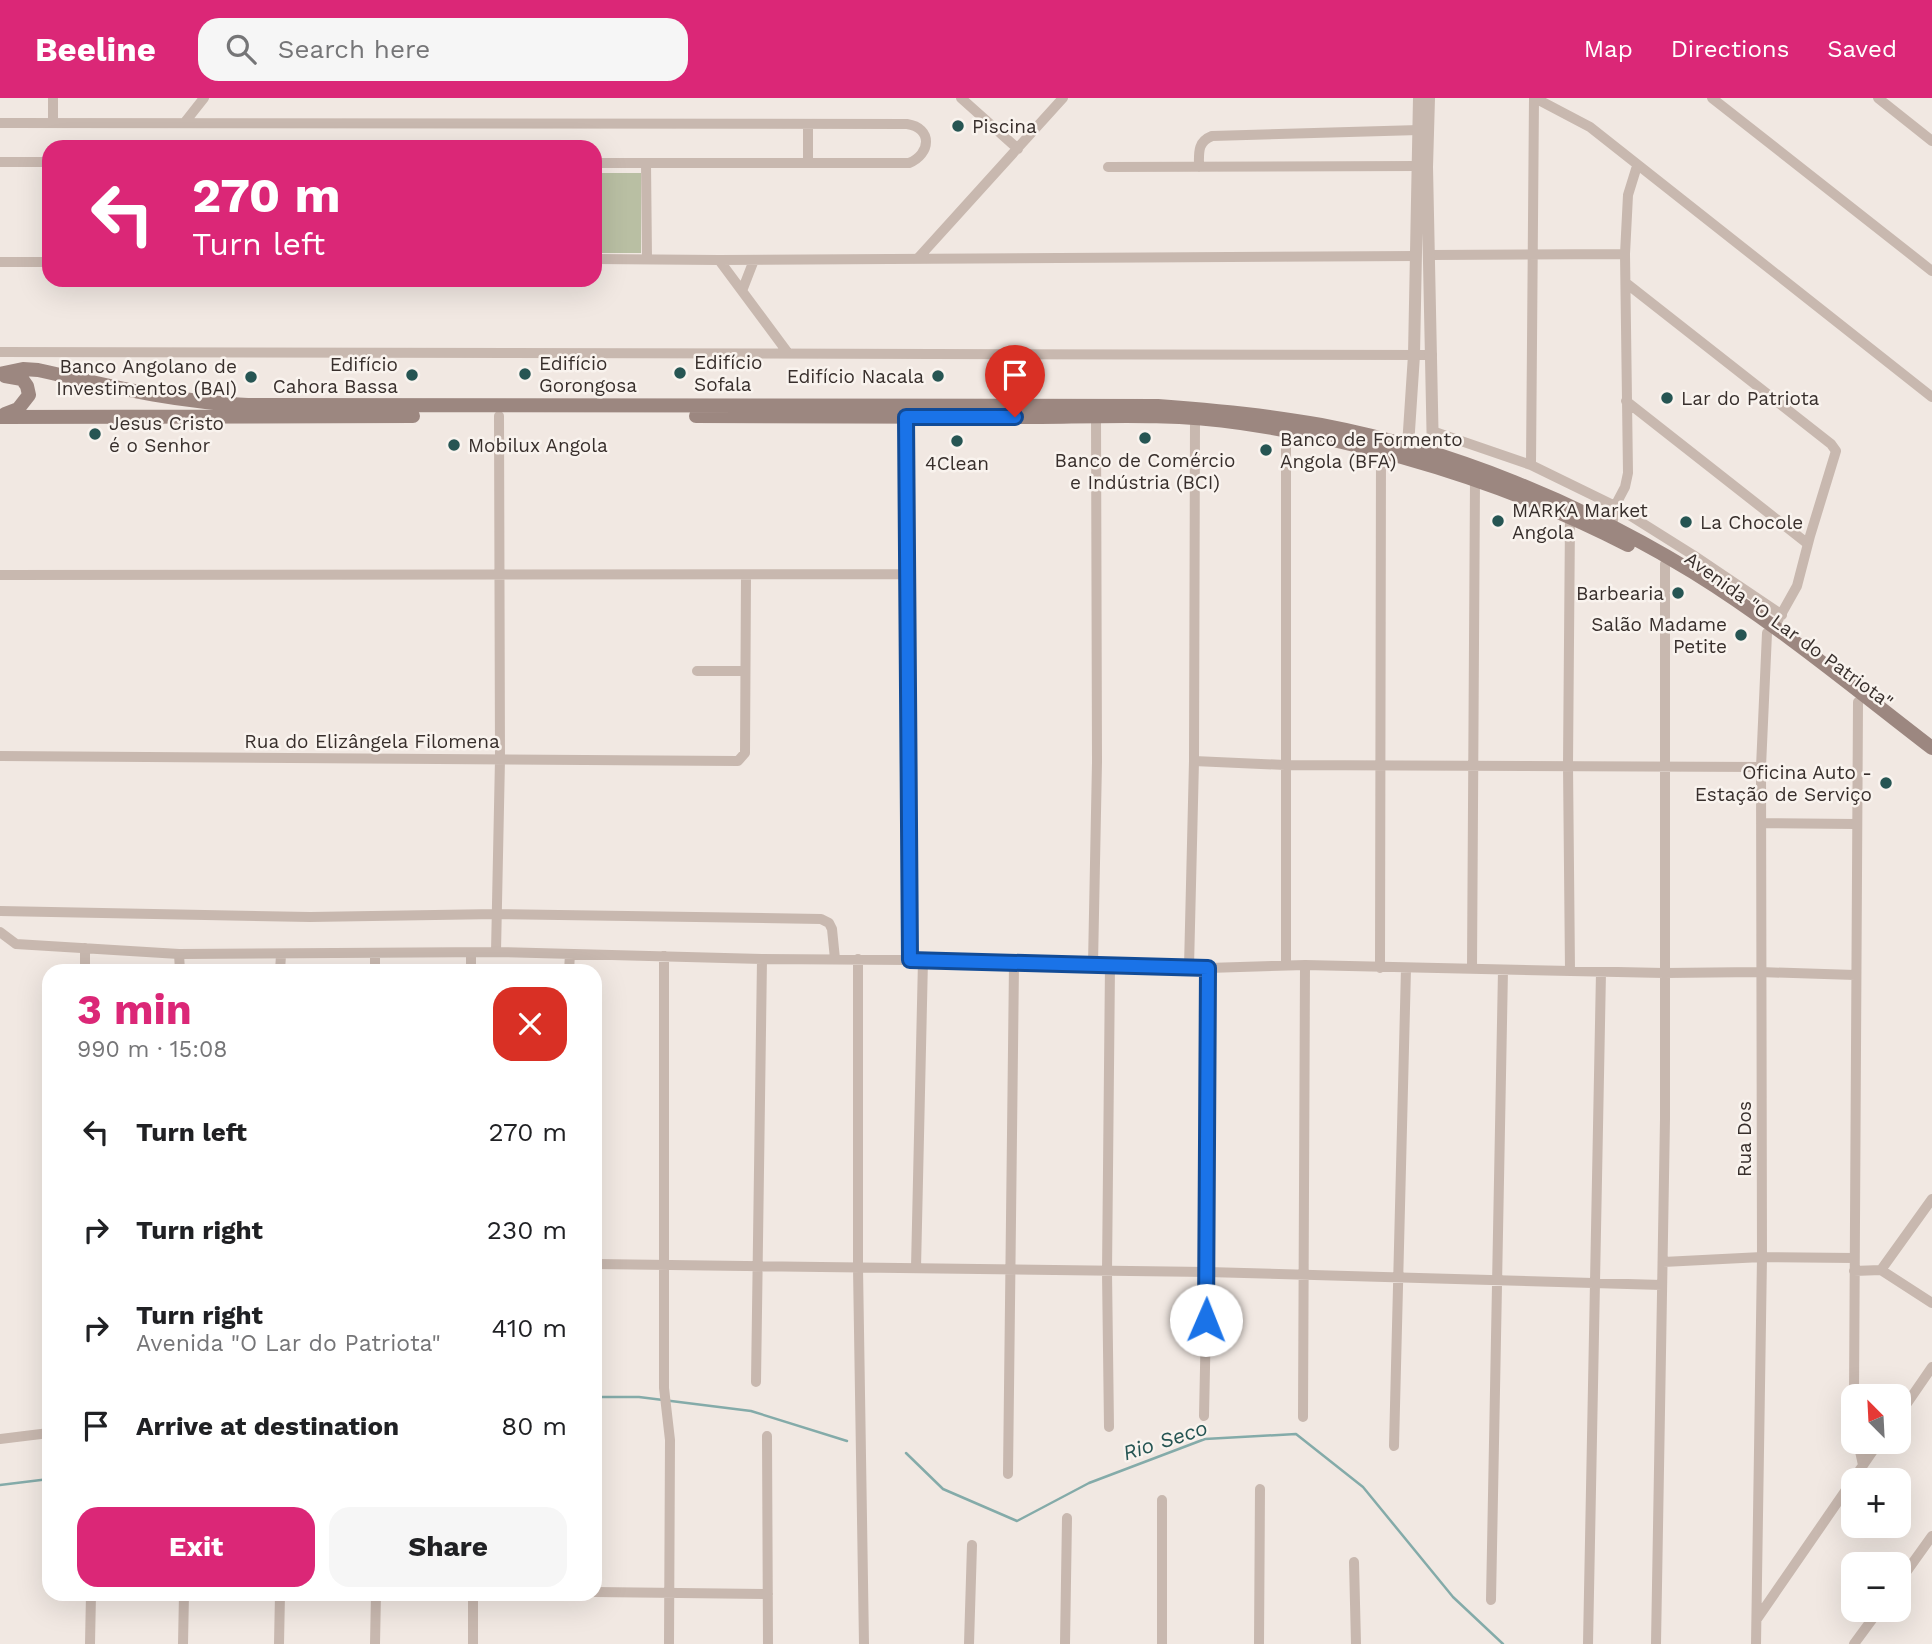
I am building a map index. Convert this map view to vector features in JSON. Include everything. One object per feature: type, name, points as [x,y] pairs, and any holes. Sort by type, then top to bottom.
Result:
[{"type":"main road","name":"Avenida \"O Lar do Patriota\"","points":[[0,375],[23,369],[37,370],[185,401],[248,405],[1158,406],[1288,420],[1346,431],[1408,446],[1472,467],[1552,498],[1612,526],[1693,573],[1774,625],[1932,748]]},
{"type":"main road","points":[[0,375],[22,379],[29,395],[18,410],[0,416]]},
{"type":"main road","name":"Avenida \"O Lar do Patriota\"","points":[[0,416],[1096,417],[1195,419],[1240,423],[1381,452],[1475,480],[1570,518],[1665,564],[1774,625],[1858,702],[1932,759]]},
{"type":"street","points":[[53,98],[53,122]]},
{"type":"street","points":[[185,122],[204,98]]},
{"type":"street","points":[[961,98],[1018,149]]},
{"type":"street","points":[[919,257],[1063,98]]},
{"type":"street","points":[[1408,446],[1414,355],[1419,98]]},
{"type":"street","points":[[1429,98],[1433,454]]},
{"type":"street","points":[[1531,465],[1534,98],[1590,127],[1932,397]]},
{"type":"street","points":[[1712,98],[1932,271]]},
{"type":"street","points":[[1878,98],[1932,141]]},
{"type":"street","points":[[0,123],[914,125],[923,133],[926,145],[921,157],[909,163],[602,163]]},
{"type":"street","points":[[808,124],[808,163]]},
{"type":"street","points":[[1199,167],[1199,147],[1204,139],[1212,136],[1419,130]]},
{"type":"street","points":[[0,162],[42,162]]},
{"type":"street","points":[[646,163],[647,259]]},
{"type":"street","points":[[1108,167],[1418,166]]},
{"type":"street","points":[[1612,526],[1615,506],[1627,481],[1625,254],[1628,195],[1637,166]]},
{"type":"street","points":[[1430,255],[1625,254]]},
{"type":"street","points":[[602,259],[1416,256]]},
{"type":"street","points":[[719,260],[789,353]]},
{"type":"street","points":[[742,291],[754,260]]},
{"type":"street","points":[[0,262],[42,262]]},
{"type":"street","points":[[1432,431],[1531,465],[1615,506],[1693,555],[1774,625],[1797,586],[1835,454],[1834,447],[1626,283]]},
{"type":"street","points":[[0,352],[1432,355]]},
{"type":"street","points":[[1626,401],[1808,544]]},
{"type":"street","points":[[496,952],[500,759],[499,416]]},
{"type":"street","points":[[906,417],[910,960]]},
{"type":"street","points":[[1093,964],[1097,762],[1096,417]]},
{"type":"street","points":[[1189,967],[1194,761],[1195,419]]},
{"type":"street","points":[[1286,432],[1286,965]]},
{"type":"street","points":[[1380,968],[1381,452]]},
{"type":"street","points":[[1472,969],[1475,480]]},
{"type":"street","points":[[1570,518],[1570,971]]},
{"type":"street","points":[[1656,1644],[1663,1262],[1665,564]]},
{"type":"street","points":[[0,575],[907,574]]},
{"type":"street","points":[[697,671],[745,671],[746,576]]},
{"type":"street","name":"Rua Dos","points":[[1756,1644],[1762,1257],[1761,767],[1774,625]]},
{"type":"street","name":"Rua do Elizângela Filomena","points":[[0,756],[738,761],[743,758],[745,671]]},
{"type":"street","points":[[1854,1384],[1858,702]]},
{"type":"street","points":[[1194,761],[1285,765],[1761,767]]},
{"type":"street","points":[[1761,823],[1856,824]]},
{"type":"street","points":[[0,911],[310,917],[497,914],[821,919],[829,923],[832,929],[835,959]]},
{"type":"street","points":[[0,932],[16,944],[179,954],[496,952],[1208,968],[1305,965],[1855,975]]},
{"type":"street","points":[[85,948],[85,964]]},
{"type":"street","points":[[471,953],[471,964]]},
{"type":"street","points":[[179,954],[180,964]]},
{"type":"street","points":[[375,954],[375,964]]},
{"type":"street","points":[[569,964],[570,954]]},
{"type":"street","points":[[280,964],[281,955]]},
{"type":"street","points":[[664,956],[664,1388],[670,1440],[669,1644]]},
{"type":"street","points":[[756,1382],[762,959]]},
{"type":"street","points":[[858,959],[858,1268],[864,1644]]},
{"type":"street","points":[[916,1268],[923,960]]},
{"type":"street","points":[[1009,1474],[1014,964]]},
{"type":"street","points":[[1109,1427],[1107,1272],[1110,965]]},
{"type":"street","points":[[1303,1418],[1305,965]]},
{"type":"street","points":[[1205,1416],[1208,968]]},
{"type":"street","points":[[1394,1446],[1406,968]]},
{"type":"street","points":[[1491,1601],[1503,970]]},
{"type":"street","points":[[1588,1644],[1601,972]]},
{"type":"street","points":[[1881,1270],[1932,1199]]},
{"type":"street","points":[[1663,1262],[1762,1257],[1854,1258]]},
{"type":"street","points":[[602,1264],[1207,1272],[1662,1285]]},
{"type":"street","points":[[1854,1271],[1881,1270],[1932,1303]]},
{"type":"street","points":[[1911,1398],[1932,1367]]},
{"type":"street","points":[[0,1438],[42,1434]]},
{"type":"street","points":[[767,1436],[768,1644]]},
{"type":"street","points":[[1861,1454],[1863,1465]]},
{"type":"street","points":[[1756,1620],[1871,1454]]},
{"type":"street","points":[[1259,1644],[1260,1489]]},
{"type":"street","points":[[1161,1500],[1162,1644]]},
{"type":"street","points":[[1065,1644],[1067,1518]]},
{"type":"street","points":[[1911,1565],[1932,1536]]},
{"type":"street","points":[[969,1644],[972,1545]]},
{"type":"street","points":[[1354,1562],[1356,1644]]},
{"type":"street","points":[[602,1592],[768,1594]]},
{"type":"street","points":[[90,1601],[90,1644]]},
{"type":"street","points":[[183,1644],[184,1601]]},
{"type":"street","points":[[279,1644],[280,1601]]},
{"type":"street","points":[[374,1644],[376,1601]]},
{"type":"street","points":[[473,1644],[474,1601]]},
{"type":"street","points":[[1854,1644],[1870,1622]]},
{"type":"green space","points":[[602,173],[641,173],[641,253],[602,253]]},
{"type":"waterway","name":"Rio Seco","points":[[602,1397],[639,1397],[751,1411],[847,1441]]},
{"type":"waterway","name":"Rio Seco","points":[[906,1453],[943,1489],[1017,1521],[1089,1483],[1205,1439],[1296,1434],[1363,1487],[1453,1597],[1503,1644]]},
{"type":"waterway","name":"Rio Seco","points":[[0,1485],[42,1480]]},
{"type":"place","name":"Piscina","points":[[958,126]]},
{"type":"place","name":"Edifício Sofala","points":[[680,373]]},
{"type":"place","name":"Edifício Gorongosa","points":[[525,374]]},
{"type":"place","name":"Edifício Cahora Bassa","points":[[412,375]]},
{"type":"place","name":"Edifício Nacala","points":[[938,376]]},
{"type":"place","name":"Banco Angolano de Investimentos (BAI)","points":[[251,377]]},
{"type":"place","name":"Lar do Patriota","points":[[1667,398]]},
{"type":"place","name":"Jesus Cristo é o Senhor","points":[[95,434]]},
{"type":"place","name":"Banco de Comércio e Indústria (BCI)","points":[[1145,438]]},
{"type":"place","name":"4Clean","points":[[957,441]]},
{"type":"place","name":"Mobilux Angola","points":[[454,445]]},
{"type":"place","name":"Banco de Formento Angola (BFA)","points":[[1266,450]]},
{"type":"place","name":"MARKA Market Angola","points":[[1498,521]]},
{"type":"place","name":"La Chocole","points":[[1686,522]]},
{"type":"place","name":"Barbearia","points":[[1678,593]]},
{"type":"place","name":"Salão Madame Petite","points":[[1741,635]]},
{"type":"place","name":"Oficina Auto - Estação de Serviço","points":[[1886,783]]},
{"type":"route","points":[[1015,417],[906,417],[910,960],[1208,968],[1206,1320]]}]
